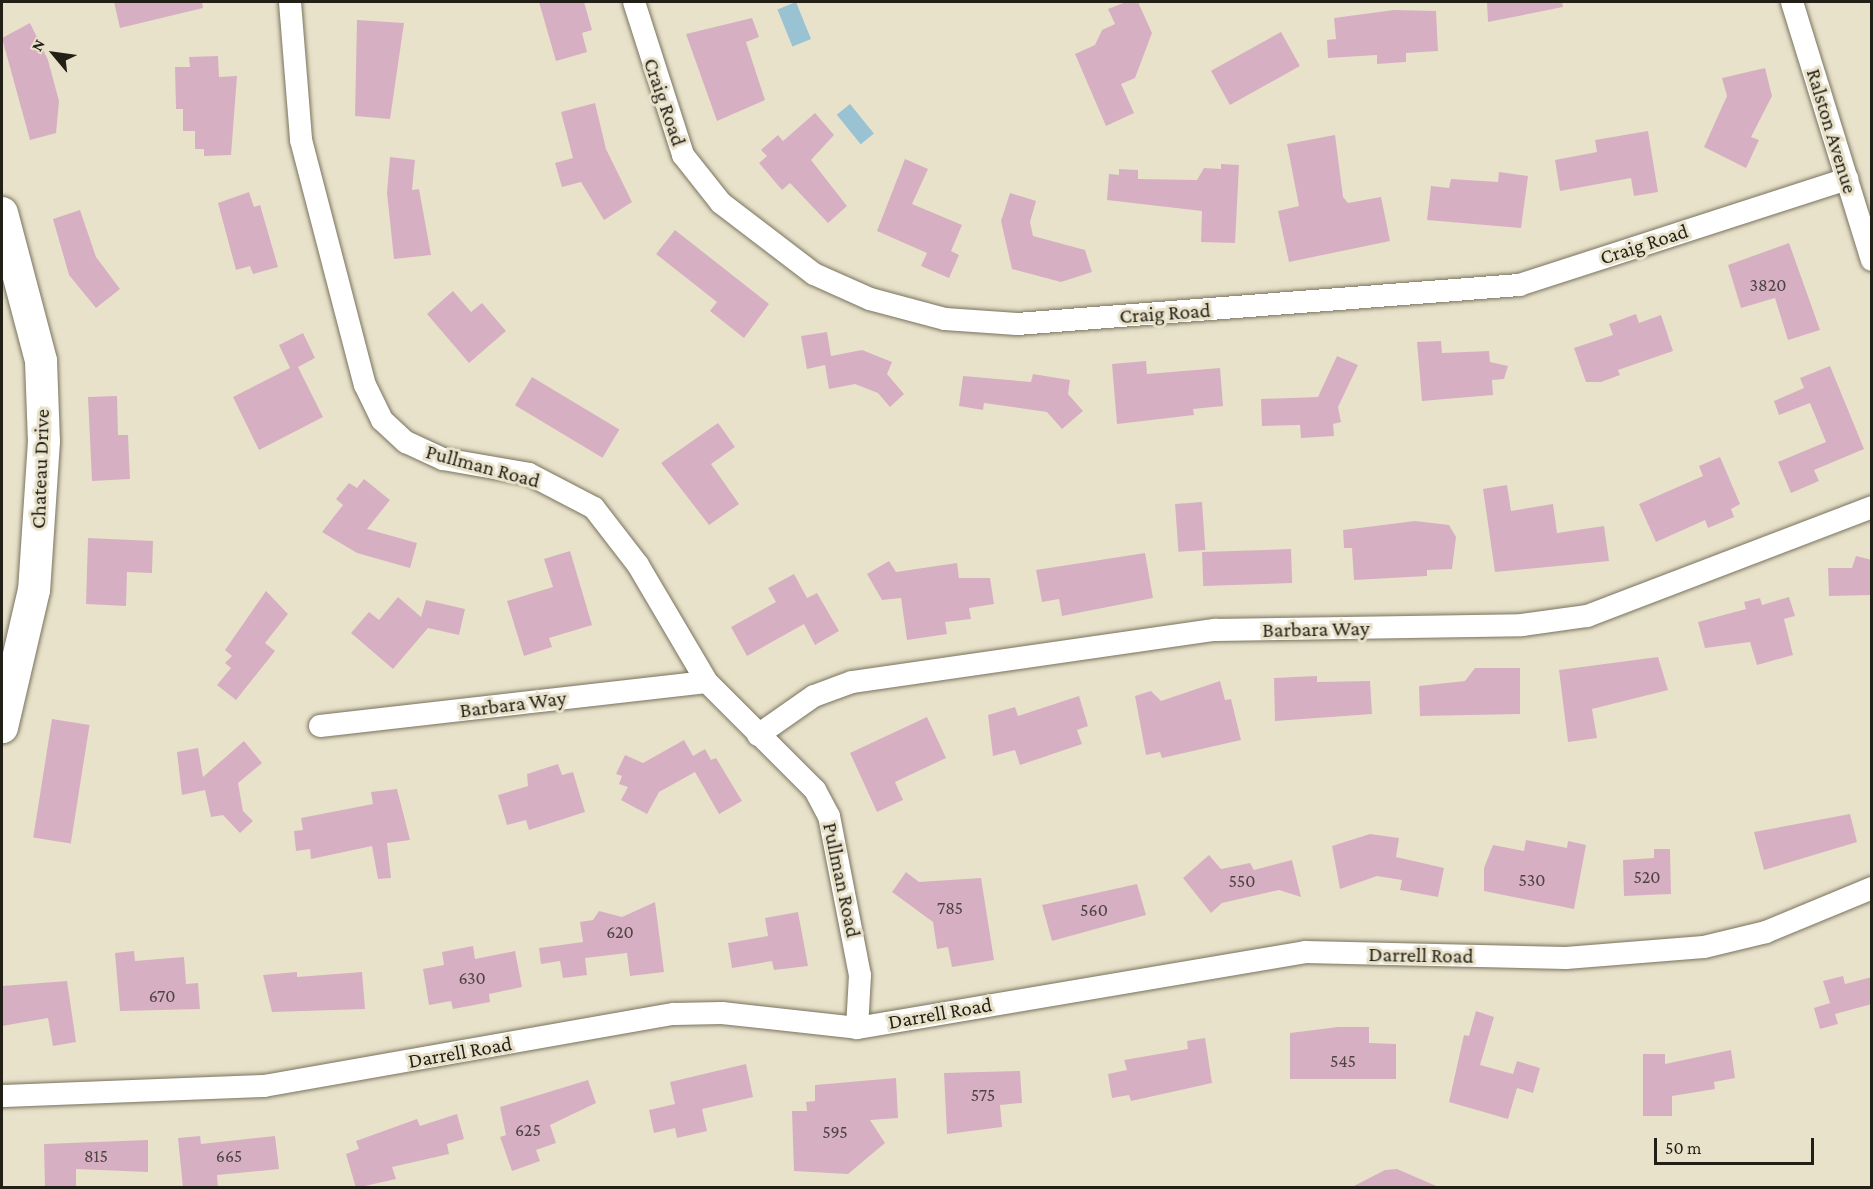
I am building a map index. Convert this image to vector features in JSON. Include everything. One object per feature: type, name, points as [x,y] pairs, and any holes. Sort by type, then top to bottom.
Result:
[{"type":"street","name":"Pullman Road","points":[[290,2],[301,140],[365,385],[382,420],[406,442],[443,459],[529,474],[594,508],[638,565],[707,682],[815,790],[829,816],[860,975],[857,1028]]},
{"type":"street","name":"Craig Road","points":[[634,2],[683,155],[721,202],[814,274],[870,299],[945,319],[1017,324],[1519,285],[1847,179]]},
{"type":"street","name":"Ralston Avenue","points":[[1791,2],[1872,260]]},
{"type":"street","name":"Chateau Drive","points":[[2,213],[41,361],[44,441],[34,590],[2,727]]},
{"type":"street","name":"Barbara Way","points":[[758,735],[814,696],[852,682],[1215,630],[1522,626],[1587,616],[1872,507]]},
{"type":"street","name":"Barbara Way","points":[[320,726],[707,682]]},
{"type":"street","name":"Darrell Road","points":[[2,1096],[264,1086],[674,1014],[722,1012],[857,1028],[1305,952],[1566,958],[1704,947],[1766,932],[1872,888]]},
{"type":"water","points":[[796,2],[811,39],[792,47],[777,9]]},
{"type":"water","points":[[850,104],[874,134],[861,144],[837,115]]},
{"type":"building","points":[[114,2],[202,2],[203,8],[120,28]]},
{"type":"building","points":[[539,2],[584,2],[592,30],[582,33],[587,52],[556,61]]},
{"type":"building","points":[[1126,2],[1138,2],[1152,33],[1135,78],[1121,84],[1134,113],[1106,126],[1075,54],[1095,45],[1102,30],[1115,24],[1108,9]]},
{"type":"building","points":[[1487,2],[1562,2],[1563,7],[1488,22]]},
{"type":"building","points":[[1394,10],[1436,11],[1438,51],[1406,53],[1406,62],[1377,64],[1377,55],[1328,58],[1327,40],[1336,39],[1334,18]]},
{"type":"building","points":[[752,18],[759,37],[746,42],[765,100],[717,121],[686,34]]},
{"type":"building","points":[[357,20],[404,23],[390,119],[355,116]]},
{"type":"building","points":[[30,23],[48,60],[59,101],[56,133],[30,140],[2,38]]},
{"type":"building","points":[[1281,32],[1300,66],[1230,105],[1211,71]]},
{"type":"building","points":[[218,56],[219,77],[237,76],[231,155],[204,156],[204,149],[195,149],[195,131],[183,131],[183,109],[176,109],[175,67],[190,67],[189,57]]},
{"type":"building","points":[[1765,68],[1772,96],[1751,137],[1759,140],[1746,168],[1704,147],[1727,96],[1722,78]]},
{"type":"building","points":[[595,103],[606,149],[632,202],[604,220],[581,182],[562,187],[555,163],[573,158],[561,112]]},
{"type":"building","points":[[815,113],[834,135],[811,160],[847,206],[828,223],[790,183],[782,190],[759,163],[767,156],[761,150],[778,135],[783,141]]},
{"type":"building","points":[[1648,131],[1658,192],[1634,196],[1631,178],[1560,191],[1555,160],[1597,152],[1595,140]]},
{"type":"building","points":[[1335,135],[1343,197],[1348,203],[1381,197],[1390,241],[1289,262],[1278,211],[1299,206],[1287,144]]},
{"type":"building","points":[[390,157],[415,160],[412,190],[419,189],[431,255],[394,259],[387,193]]},
{"type":"building","points":[[905,159],[928,169],[912,204],[962,225],[951,251],[959,255],[949,278],[921,266],[927,253],[877,231]]},
{"type":"building","points":[[1221,164],[1239,165],[1235,243],[1201,242],[1202,211],[1107,200],[1109,174],[1119,175],[1119,169],[1138,170],[1138,179],[1197,180],[1204,168],[1221,169]]},
{"type":"building","points":[[1499,172],[1528,176],[1521,228],[1427,220],[1431,186],[1449,188],[1451,179],[1498,182]]},
{"type":"building","points":[[249,192],[254,207],[260,205],[278,267],[253,274],[250,266],[236,270],[218,203]]},
{"type":"building","points":[[1010,193],[1036,201],[1030,222],[1033,236],[1085,250],[1092,272],[1061,282],[1012,269],[1001,221]]},
{"type":"building","points":[[80,210],[96,257],[120,289],[96,308],[69,275],[53,219]]},
{"type":"building","points":[[675,230],[769,304],[744,338],[710,311],[717,302],[656,254]]},
{"type":"building","points":[[1789,243],[1820,330],[1788,340],[1775,298],[1741,308],[1728,265]]},
{"type":"building","points":[[453,291],[471,312],[482,303],[506,331],[469,363],[427,314]]},
{"type":"building","points":[[1636,314],[1639,323],[1661,315],[1673,351],[1618,370],[1620,375],[1601,382],[1586,382],[1574,348],[1613,335],[1609,324]]},
{"type":"building","points":[[827,332],[831,356],[862,350],[892,362],[887,374],[904,394],[890,407],[878,393],[855,384],[829,389],[825,365],[807,369],[801,336]]},
{"type":"building","points":[[303,333],[315,358],[298,367],[323,417],[259,450],[233,397],[290,368],[279,345]]},
{"type":"building","points":[[1441,341],[1442,353],[1489,351],[1490,362],[1508,366],[1504,379],[1492,380],[1493,395],[1422,401],[1417,342]]},
{"type":"building","points":[[1337,356],[1358,365],[1338,407],[1341,422],[1333,424],[1334,436],[1301,438],[1300,425],[1262,426],[1261,399],[1318,397]]},
{"type":"building","points":[[1146,361],[1147,374],[1220,368],[1223,406],[1193,409],[1194,415],[1117,424],[1112,364]]},
{"type":"building","points":[[1830,366],[1864,449],[1814,470],[1819,481],[1791,493],[1778,462],[1826,442],[1810,403],[1779,415],[1774,401],[1804,388],[1800,378]]},
{"type":"building","points":[[1033,374],[1070,380],[1068,394],[1083,411],[1062,429],[1047,412],[984,403],[983,410],[959,406],[963,376],[1031,382]]},
{"type":"building","points":[[532,377],[619,430],[602,458],[515,405]]},
{"type":"building","points":[[117,396],[118,435],[128,435],[130,479],[92,481],[88,397]]},
{"type":"building","points":[[718,423],[735,447],[711,464],[739,504],[709,525],[661,463]]},
{"type":"building","points":[[1720,457],[1740,504],[1731,509],[1734,517],[1708,528],[1705,520],[1656,542],[1639,504],[1703,476],[1699,466]]},
{"type":"building","points":[[364,479],[390,500],[367,529],[417,543],[410,568],[357,553],[322,532],[343,505],[336,499],[349,483],[357,488]]},
{"type":"building","points":[[1507,485],[1511,511],[1553,504],[1557,533],[1604,526],[1609,561],[1495,572],[1483,489]]},
{"type":"building","points":[[1202,502],[1205,550],[1178,552],[1175,504]]},
{"type":"building","points":[[1415,521],[1449,525],[1456,537],[1452,569],[1427,570],[1427,576],[1354,580],[1352,548],[1344,548],[1343,530]]},
{"type":"building","points":[[88,538],[153,541],[152,573],[127,572],[126,606],[86,604]]},
{"type":"building","points":[[1291,549],[1292,583],[1203,586],[1202,552]]},
{"type":"building","points":[[570,551],[592,625],[549,638],[552,647],[524,656],[507,601],[553,587],[544,559]]},
{"type":"building","points":[[1145,553],[1153,598],[1062,616],[1059,599],[1042,602],[1036,570]]},
{"type":"building","points":[[1856,556],[1872,560],[1872,595],[1829,596],[1828,568],[1852,568]]},
{"type":"building","points":[[889,561],[896,572],[957,563],[959,578],[990,578],[994,604],[969,608],[971,619],[945,622],[947,634],[907,640],[901,598],[882,600],[867,574]]},
{"type":"building","points":[[794,574],[807,598],[817,593],[839,631],[815,645],[804,624],[747,656],[731,627],[776,602],[768,588]]},
{"type":"building","points":[[266,591],[288,614],[265,643],[275,651],[236,700],[217,685],[231,668],[225,663],[232,656],[225,650]]},
{"type":"building","points":[[398,597],[421,617],[426,600],[465,609],[459,635],[428,628],[393,669],[351,633],[369,612],[379,620]]},
{"type":"building","points":[[1789,597],[1795,616],[1784,619],[1793,655],[1757,665],[1750,642],[1705,648],[1698,622],[1746,609],[1744,602],[1760,598],[1762,605]]},
{"type":"building","points":[[1658,657],[1668,690],[1592,709],[1597,738],[1568,742],[1559,670]]},
{"type":"building","points":[[1475,668],[1520,668],[1520,714],[1420,716],[1419,686],[1465,681]]},
{"type":"building","points":[[1317,676],[1317,682],[1370,681],[1372,714],[1275,721],[1274,678]]},
{"type":"building","points":[[1220,681],[1225,700],[1231,699],[1241,740],[1162,758],[1160,752],[1146,755],[1135,696],[1151,691],[1161,701]]},
{"type":"building","points":[[1079,696],[1088,726],[1077,730],[1082,744],[1020,765],[1015,750],[993,756],[988,715],[1015,707],[1018,716]]},
{"type":"building","points":[[927,717],[946,758],[895,782],[903,800],[877,812],[850,753]]},
{"type":"building","points":[[52,719],[90,725],[71,843],[33,838]]},
{"type":"building","points":[[684,740],[693,756],[705,749],[711,760],[716,758],[742,801],[719,814],[695,772],[659,792],[647,814],[621,800],[628,787],[619,784],[622,776],[616,774],[625,755],[643,763]]},
{"type":"building","points":[[244,741],[262,763],[238,783],[243,811],[253,821],[240,833],[223,815],[211,817],[205,790],[182,795],[177,752],[198,748],[203,777]]},
{"type":"building","points":[[558,764],[562,775],[573,772],[585,812],[529,830],[526,820],[507,825],[498,795],[528,786],[527,774]]},
{"type":"building","points":[[397,789],[410,840],[387,843],[391,878],[378,879],[372,846],[311,859],[310,849],[296,851],[294,831],[303,830],[301,818],[373,804],[371,792]]},
{"type":"building","points":[[1850,814],[1857,842],[1764,870],[1754,832]]},
{"type":"building","points":[[1370,834],[1399,838],[1396,857],[1444,868],[1438,897],[1400,890],[1402,880],[1377,876],[1340,889],[1332,846]]},
{"type":"building","points":[[1526,840],[1567,848],[1568,841],[1586,845],[1574,909],[1484,891],[1484,868],[1493,845],[1524,851]]},
{"type":"building","points":[[1654,849],[1670,849],[1671,894],[1624,896],[1623,860],[1654,858]]},
{"type":"building","points":[[1209,855],[1221,869],[1250,863],[1254,870],[1292,860],[1301,897],[1279,890],[1222,903],[1211,913],[1183,878]]},
{"type":"building","points":[[906,872],[919,882],[981,878],[994,960],[952,967],[948,947],[937,949],[933,922],[892,892]]},
{"type":"building","points":[[1137,884],[1146,915],[1052,941],[1042,905]]},
{"type":"building","points":[[655,902],[664,972],[630,976],[627,953],[585,958],[587,975],[563,978],[560,961],[541,964],[539,948],[583,942],[580,922],[593,920],[599,911],[622,917]]},
{"type":"building","points":[[798,912],[808,966],[774,970],[772,961],[732,968],[728,943],[768,936],[765,918]]},
{"type":"building","points":[[473,946],[475,959],[515,951],[522,987],[489,994],[490,1002],[453,1009],[451,1001],[429,1005],[423,969],[444,965],[442,952]]},
{"type":"building","points":[[134,951],[135,961],[184,957],[186,984],[198,983],[200,1009],[120,1011],[115,953]]},
{"type":"building","points":[[297,972],[297,977],[362,972],[365,1009],[272,1012],[263,975]]},
{"type":"building","points":[[1843,976],[1845,984],[1872,977],[1872,1004],[1835,1014],[1838,1024],[1820,1029],[1814,1008],[1830,1003],[1823,981]]},
{"type":"building","points":[[67,981],[76,1042],[53,1046],[48,1018],[2,1026],[2,986]]},
{"type":"building","points":[[1476,1011],[1494,1017],[1480,1065],[1513,1074],[1517,1061],[1540,1068],[1533,1093],[1517,1088],[1508,1119],[1449,1102],[1464,1035],[1469,1036]]},
{"type":"building","points":[[1338,1027],[1369,1027],[1369,1043],[1396,1044],[1396,1079],[1290,1079],[1290,1033]]},
{"type":"building","points":[[1205,1038],[1212,1083],[1131,1101],[1129,1095],[1112,1098],[1108,1074],[1127,1070],[1124,1060],[1188,1049],[1187,1041]]},
{"type":"building","points":[[1731,1050],[1735,1078],[1714,1082],[1715,1089],[1672,1096],[1672,1116],[1643,1116],[1643,1054],[1665,1054],[1665,1064]]},
{"type":"building","points":[[746,1064],[753,1097],[702,1109],[707,1131],[677,1138],[675,1128],[654,1133],[649,1110],[675,1104],[670,1082]]},
{"type":"building","points":[[1020,1071],[1022,1103],[1000,1105],[1002,1127],[947,1134],[944,1073]]},
{"type":"building","points":[[896,1078],[898,1118],[870,1120],[885,1143],[848,1174],[794,1171],[792,1111],[807,1111],[806,1102],[815,1101],[815,1085]]},
{"type":"building","points":[[588,1080],[596,1103],[550,1125],[556,1143],[536,1150],[540,1161],[512,1171],[500,1137],[506,1135],[500,1107]]},
{"type":"building","points":[[457,1114],[464,1139],[447,1144],[449,1154],[392,1167],[396,1179],[356,1188],[346,1154],[359,1149],[356,1141],[417,1119],[420,1126]]},
{"type":"building","points":[[200,1136],[201,1144],[275,1136],[279,1169],[217,1175],[218,1188],[183,1188],[178,1138]]},
{"type":"building","points":[[148,1140],[148,1172],[76,1169],[76,1188],[45,1188],[44,1144]]},
{"type":"building","points":[[1397,1169],[1441,1188],[1350,1188],[1385,1170]]}]
